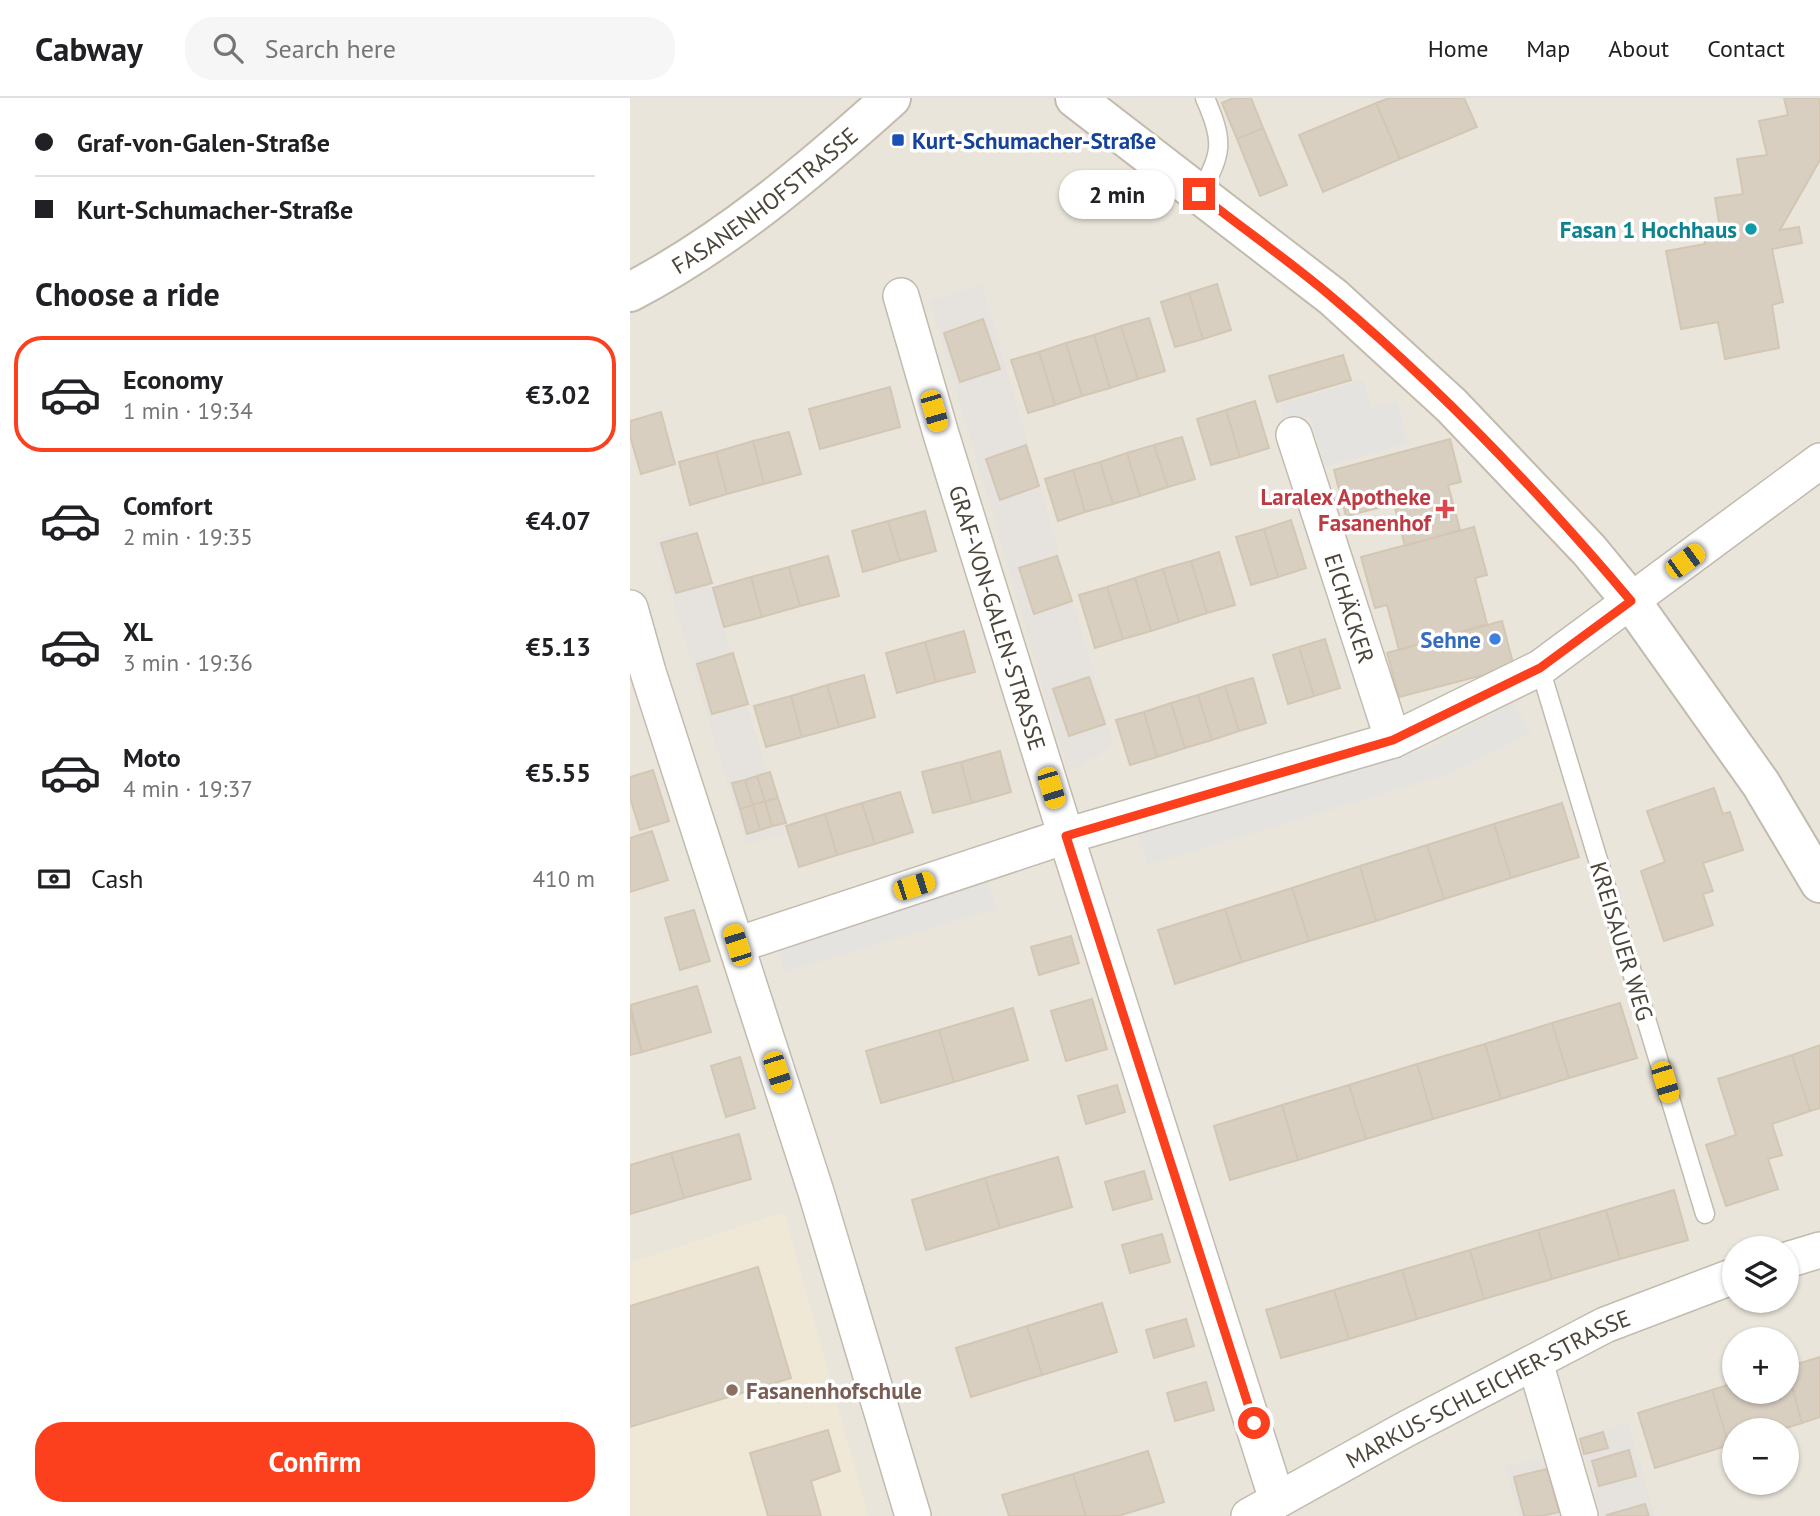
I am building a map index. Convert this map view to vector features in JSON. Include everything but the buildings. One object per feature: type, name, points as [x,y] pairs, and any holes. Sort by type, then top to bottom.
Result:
[{"type":"street","name":"FASANENHOFSTRASSE","points":[[630,292],[659,277],[729,232],[891,98]]},
{"type":"street","points":[[1075,98],[1333,297],[1451,405],[1589,550],[1631,601],[1761,784],[1820,883]]},
{"type":"street","name":"GRAF-VON-GALEN-STRASSE","points":[[901,296],[1066,836],[1263,1508]]},
{"type":"street","name":"EICHÄCKER","points":[[1294,435],[1393,740]]},
{"type":"street","points":[[737,945],[1066,836],[1393,740],[1540,668],[1820,461]]},
{"type":"street","points":[[630,608],[816,1192],[913,1516]]},
{"type":"street","points":[[1799,1256],[1820,1250]]},
{"type":"street","name":"MARKUS-SCHLEICHER-STRASSE","points":[[1263,1508],[1605,1325],[1722,1281]]},
{"type":"street","points":[[1535,1362],[1580,1516]]},
{"type":"lane","points":[[1199,194],[1219,156],[1220,143],[1205,98]]},
{"type":"lane","name":"KREISAUER WEG","points":[[1540,668],[1705,1214]]},
{"type":"shaded area","points":[[630,98],[1820,98],[1820,1516],[630,1516]]},
{"type":"shaded area","points":[[982,284],[1114,746],[1068,772],[930,301]]},
{"type":"shaded area","points":[[1363,380],[1372,408],[1397,401],[1409,443],[1325,467],[1310,417],[1285,424],[1280,404]]},
{"type":"shaded area","points":[[694,528],[785,833],[746,844],[655,540]]},
{"type":"shaded area","points":[[1514,702],[1531,733],[1449,774],[1148,865],[1138,834],[1432,747]]},
{"type":"shaded area","points":[[987,879],[996,909],[784,972],[775,942]]},
{"type":"shaded area","name":"Fasanenhofschule","points":[[784,1212],[868,1516],[630,1516],[630,1263]]},
{"type":"shaded area","points":[[1628,1422],[1655,1516],[1601,1516],[1579,1436]]},
{"type":"shaded area","points":[[1551,1458],[1567,1516],[1519,1516],[1504,1466]]},
{"type":"place","name":"Kurt-Schumacher-Straße","points":[[898,140]]},
{"type":"place","name":"Fasan 1 Hochhaus","points":[[1751,229]]},
{"type":"place","name":"Laralex Apotheke Fasanenhof","points":[[1445,509]]},
{"type":"place","name":"Sehne","points":[[1495,639]]},
{"type":"place","name":"Fasanenhofschule","points":[[732,1390]]},
{"type":"route","points":[[1199,194],[1333,297],[1451,405],[1589,550],[1631,601],[1540,668],[1393,740],[1066,836],[1254,1423]]}]
